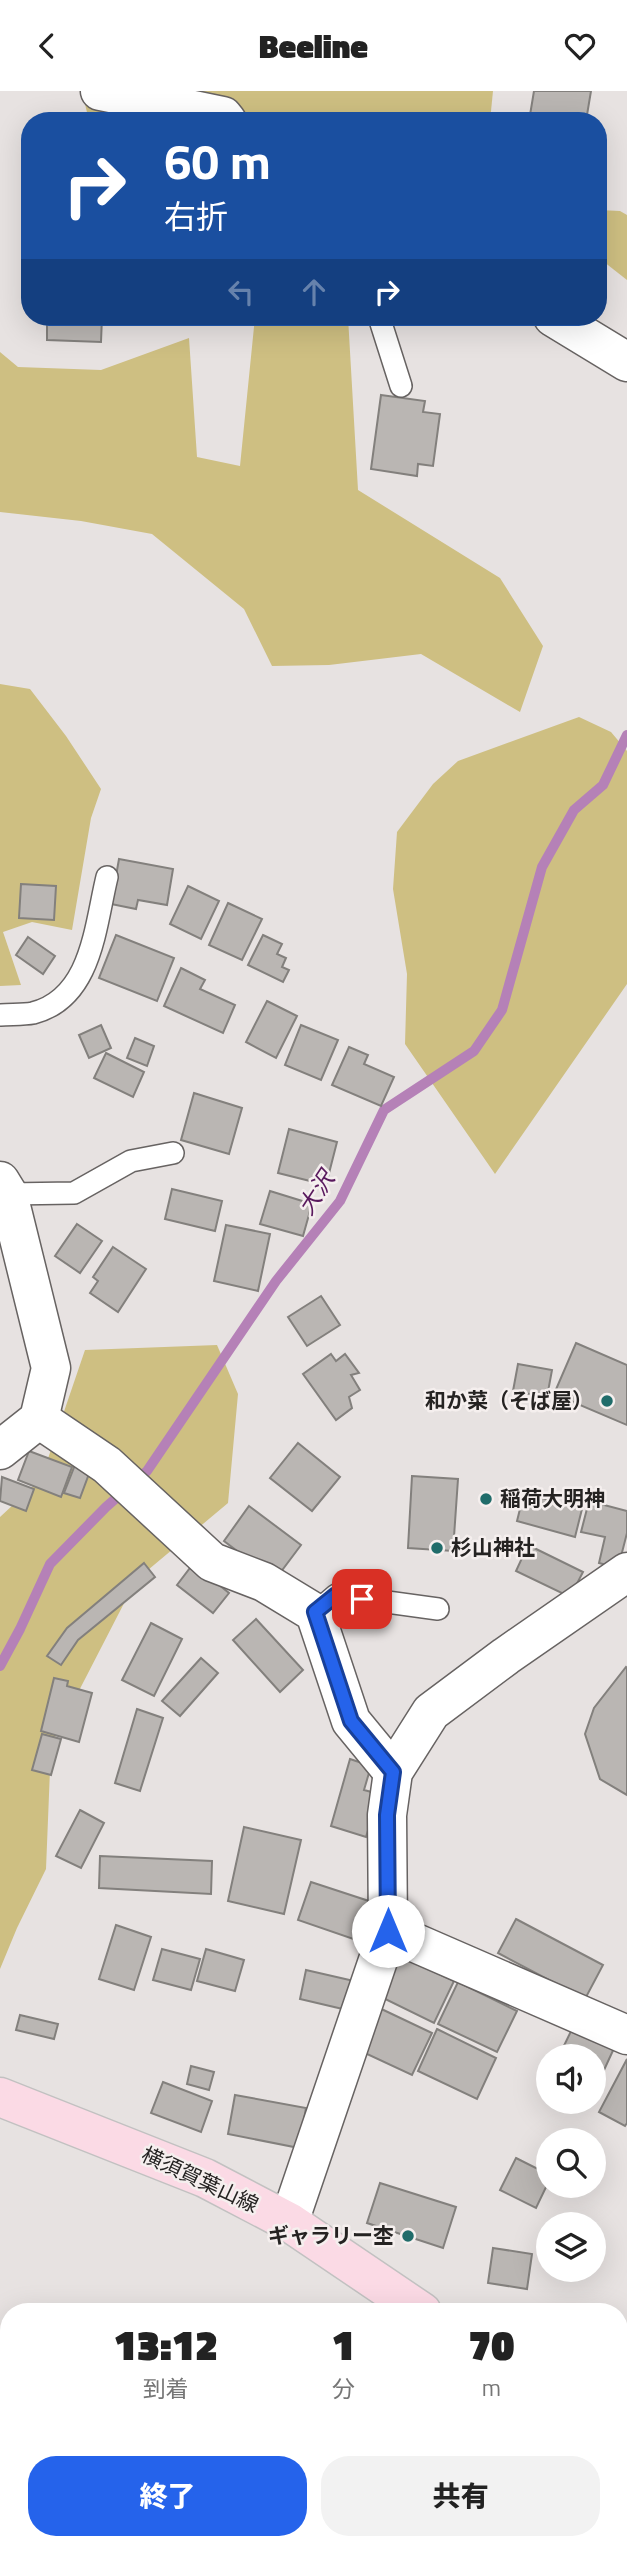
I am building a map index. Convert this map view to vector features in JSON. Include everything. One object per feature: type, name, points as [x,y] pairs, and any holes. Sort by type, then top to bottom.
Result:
[{"type":"main road","name":"横須賀葉山線","points":[[0,2097],[205,2178],[289,2222],[409,2303]]},
{"type":"street","points":[[100,91],[203,112]]},
{"type":"street","points":[[569,326],[627,362]]},
{"type":"street","points":[[0,1450],[38,1419],[51,1368],[4,1187]]},
{"type":"street","points":[[38,1419],[107,1465],[212,1562],[264,1582],[315,1612],[351,1721],[393,1772]]},
{"type":"street","points":[[289,2222],[388,1931],[387,1815],[393,1772],[431,1712],[627,1572]]},
{"type":"street","points":[[388,1931],[627,2035]]},
{"type":"lane","points":[[382,326],[401,386]]},
{"type":"lane","points":[[0,1015],[33,1013],[66,996],[85,971],[107,877]]},
{"type":"lane","points":[[4,1187],[75,1192],[131,1161],[173,1153]]},
{"type":"lane","points":[[315,1612],[336,1595],[438,1609]]},
{"type":"shaded area","points":[[82,91],[493,91],[491,112],[87,112]]},
{"type":"shaded area","points":[[607,210],[620,211],[627,215],[627,280],[607,264]]},
{"type":"shaded area","points":[[254,326],[349,326],[358,490],[500,578],[543,646],[520,712],[421,654],[329,665],[272,666],[244,609],[152,534],[81,521],[0,512],[0,352],[18,367],[101,370],[189,338],[197,457],[240,466]]},
{"type":"shaded area","points":[[0,684],[30,689],[66,736],[101,789],[91,818],[72,930],[32,922],[3,932],[21,985],[0,986]]},
{"type":"shaded area","points":[[579,717],[611,732],[627,751],[627,984],[495,1174],[405,1044],[407,974],[393,889],[397,832],[433,784],[458,761]]},
{"type":"shaded area","points":[[217,1345],[238,1394],[228,1503],[136,1580],[51,1745],[46,1869],[0,1969],[0,1517],[41,1479],[85,1350]]},
{"type":"building","points":[[534,91],[591,91],[588,112],[530,112]]},
{"type":"building","points":[[47,326],[102,326],[101,342],[47,340]]},
{"type":"building","points":[[381,395],[425,401],[423,412],[440,414],[433,466],[418,464],[417,476],[371,469]]},
{"type":"building","points":[[119,859],[173,869],[167,905],[138,900],[136,909],[111,904]]},
{"type":"building","points":[[21,884],[56,886],[54,920],[19,918]]},
{"type":"building","points":[[188,886],[219,901],[201,939],[170,924]]},
{"type":"building","points":[[228,903],[262,919],[242,960],[209,945]]},
{"type":"building","points":[[116,935],[174,958],[157,1001],[99,978]]},
{"type":"building","points":[[263,935],[282,944],[277,954],[286,958],[282,967],[289,970],[283,982],[248,965]]},
{"type":"building","points":[[28,937],[55,956],[43,974],[16,955]]},
{"type":"building","points":[[181,968],[205,980],[200,989],[235,1005],[223,1033],[164,1006]]},
{"type":"building","points":[[267,1001],[297,1016],[276,1058],[246,1042]]},
{"type":"building","points":[[101,1025],[111,1048],[89,1058],[79,1035]]},
{"type":"building","points":[[301,1025],[338,1040],[321,1080],[285,1065]]},
{"type":"building","points":[[135,1038],[154,1046],[147,1066],[127,1058]]},
{"type":"building","points":[[349,1047],[368,1055],[364,1064],[394,1077],[381,1106],[332,1085]]},
{"type":"building","points":[[106,1053],[144,1072],[133,1097],[94,1078]]},
{"type":"building","points":[[194,1093],[242,1108],[229,1154],[181,1140]]},
{"type":"building","points":[[289,1129],[337,1142],[326,1185],[278,1173]]},
{"type":"building","points":[[172,1189],[222,1201],[215,1231],[165,1219]]},
{"type":"building","points":[[270,1191],[312,1204],[303,1236],[260,1224]]},
{"type":"building","points":[[77,1224],[102,1241],[80,1273],[55,1256]]},
{"type":"building","points":[[226,1225],[270,1234],[258,1291],[214,1281]]},
{"type":"building","points":[[113,1247],[146,1269],[118,1312],[90,1293],[98,1281],[93,1277]]},
{"type":"building","points":[[321,1296],[340,1325],[307,1346],[288,1317]]},
{"type":"building","points":[[576,1343],[627,1365],[627,1425],[554,1394]]},
{"type":"building","points":[[331,1354],[336,1361],[345,1354],[359,1373],[351,1375],[360,1390],[349,1397],[352,1408],[336,1420],[303,1374]]},
{"type":"building","points":[[518,1364],[552,1370],[547,1397],[513,1391]]},
{"type":"building","points":[[298,1443],[340,1477],[312,1511],[270,1478]]},
{"type":"building","points":[[29,1451],[72,1467],[61,1497],[18,1480]]},
{"type":"building","points":[[75,1465],[90,1471],[80,1498],[64,1493]]},
{"type":"building","name":"杉山神社","points":[[412,1476],[458,1479],[453,1551],[408,1548]]},
{"type":"building","points":[[2,1477],[34,1489],[26,1511],[0,1501]]},
{"type":"building","points":[[524,1493],[582,1509],[575,1537],[517,1521]]},
{"type":"building","points":[[589,1501],[627,1511],[627,1533],[618,1568],[599,1563],[605,1537],[581,1532]]},
{"type":"building","points":[[249,1506],[301,1545],[280,1573],[266,1573],[224,1541]]},
{"type":"building","points":[[528,1545],[583,1572],[570,1597],[516,1571]]},
{"type":"building","points":[[144,1563],[155,1577],[78,1640],[61,1665],[47,1656],[67,1628]]},
{"type":"building","points":[[193,1564],[229,1593],[213,1613],[177,1585]]},
{"type":"building","points":[[256,1619],[303,1670],[280,1692],[233,1640]]},
{"type":"building","points":[[151,1623],[182,1639],[154,1696],[122,1680]]},
{"type":"building","points":[[201,1658],[218,1673],[180,1716],[162,1701]]},
{"type":"building","points":[[626,1667],[627,1795],[600,1779],[585,1734],[594,1708]]},
{"type":"building","points":[[54,1678],[68,1681],[67,1686],[92,1693],[79,1742],[41,1731]]},
{"type":"building","points":[[137,1709],[163,1718],[140,1791],[115,1783]]},
{"type":"building","points":[[42,1734],[61,1739],[51,1775],[32,1770]]},
{"type":"building","points":[[350,1759],[371,1766],[364,1790],[379,1794],[366,1837],[331,1826]]},
{"type":"building","points":[[80,1810],[104,1823],[81,1868],[56,1856]]},
{"type":"building","points":[[244,1827],[301,1840],[284,1914],[228,1901]]},
{"type":"building","points":[[100,1856],[212,1861],[211,1894],[99,1888]]},
{"type":"building","points":[[311,1882],[378,1904],[365,1943],[298,1920]]},
{"type":"building","points":[[516,1919],[603,1965],[585,1999],[498,1953]]},
{"type":"building","points":[[116,1925],[151,1937],[134,1990],[99,1979]]},
{"type":"building","points":[[162,1949],[200,1959],[191,1990],[153,1980]]},
{"type":"building","points":[[206,1949],[244,1960],[235,1991],[197,1981]]},
{"type":"building","points":[[395,1953],[454,1981],[434,2023],[375,1994]]},
{"type":"building","points":[[306,1970],[354,1981],[347,2010],[300,1999]]},
{"type":"building","points":[[458,1982],[517,2011],[497,2052],[438,2024]]},
{"type":"building","points":[[373,2005],[432,2033],[412,2075],[352,2047]]},
{"type":"building","points":[[20,2015],[58,2024],[54,2039],[16,2030]]},
{"type":"building","points":[[574,2025],[616,2044],[606,2066],[606,2044],[565,2044]]},
{"type":"building","points":[[437,2029],[496,2058],[477,2099],[418,2071]]},
{"type":"building","points":[[627,2059],[625,2126],[603,2114],[606,2114],[606,2099]]},
{"type":"building","points":[[191,2066],[214,2072],[209,2090],[187,2084]]},
{"type":"building","points":[[163,2082],[212,2101],[201,2132],[151,2113]]},
{"type":"building","points":[[235,2095],[306,2108],[299,2148],[228,2134]]},
{"type":"building","points":[[516,2158],[536,2168],[536,2198],[541,2198],[536,2208],[500,2190]]},
{"type":"building","points":[[380,2183],[456,2207],[443,2248],[367,2223]]},
{"type":"building","points":[[493,2248],[532,2254],[527,2289],[488,2283]]},
{"type":"waterway","name":"大沢","points":[[0,1666],[50,1564],[106,1507],[147,1471],[276,1281],[340,1201],[384,1110],[474,1051],[502,1010],[542,867],[574,810],[603,785],[627,735]]},
{"type":"place","name":"和か菜（そば屋）","points":[[607,1401]]},
{"type":"place","name":"稲荷大明神","points":[[486,1499]]},
{"type":"place","name":"杉山神社","points":[[437,1548]]},
{"type":"place","name":"ギャラリー杢","points":[[408,2236]]},
{"type":"route","points":[[362,1599],[336,1595],[315,1612],[351,1721],[393,1772],[387,1815],[388,1931]]}]
